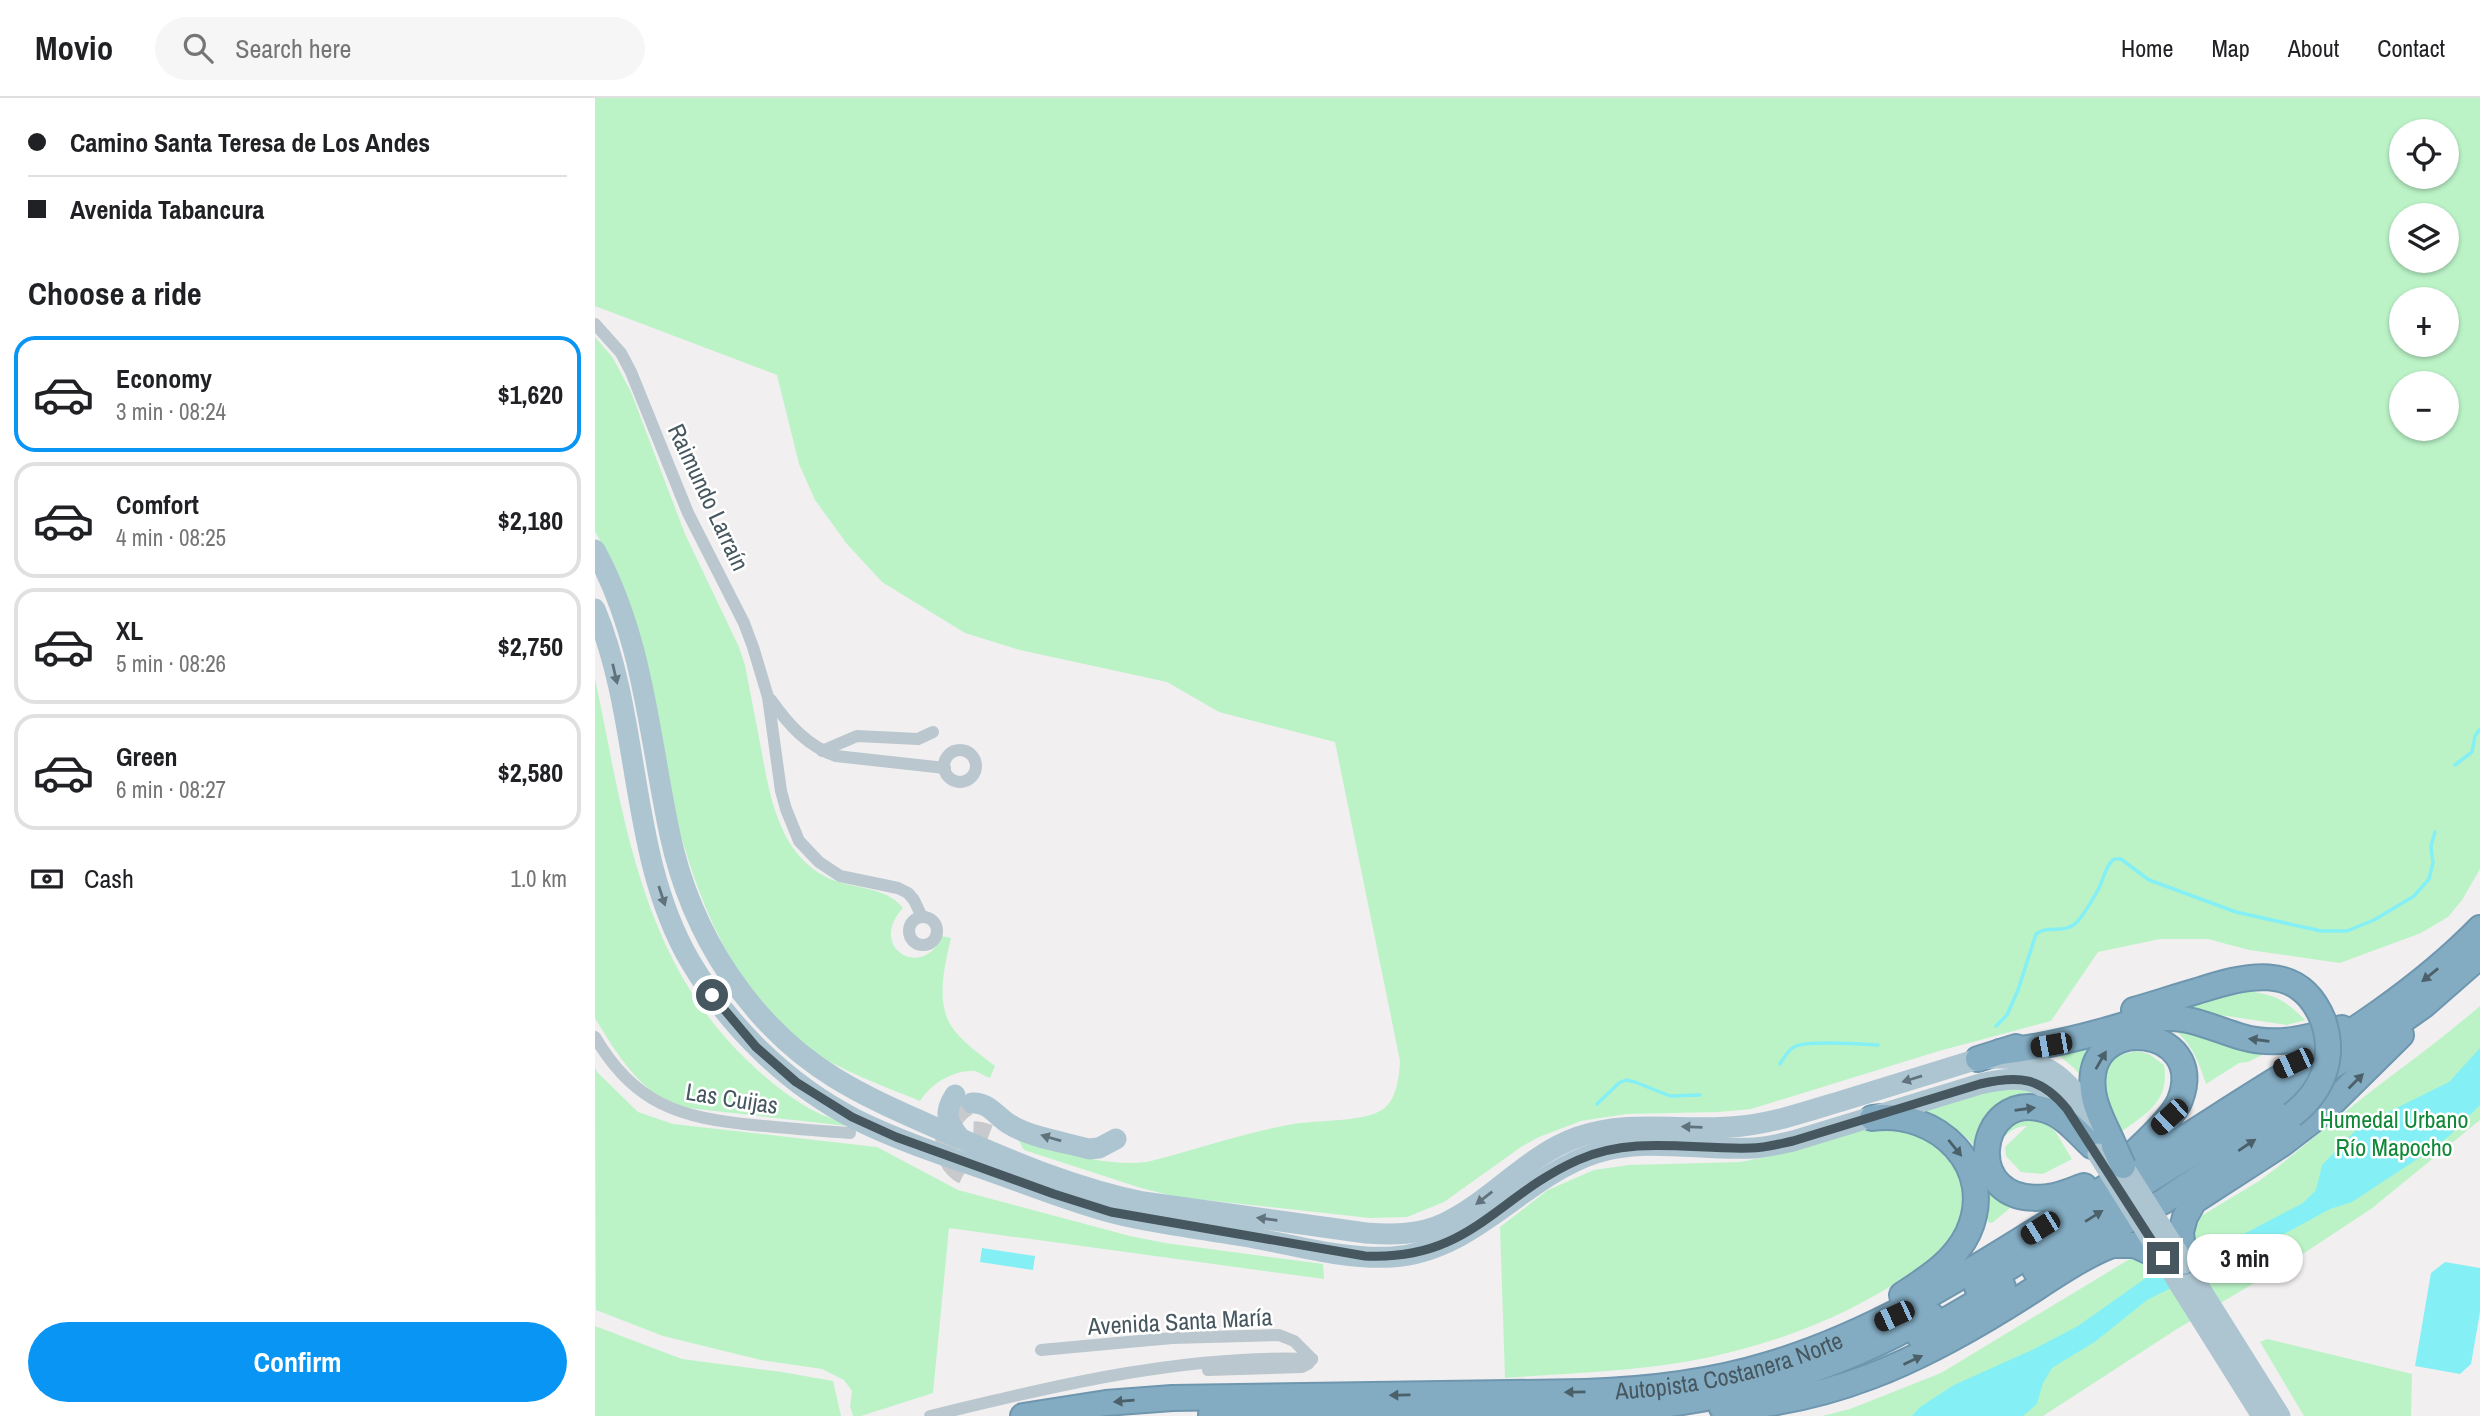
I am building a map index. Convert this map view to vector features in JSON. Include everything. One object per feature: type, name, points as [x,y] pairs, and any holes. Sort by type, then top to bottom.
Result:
[{"type":"highway","name":"Autopista Costanera Norte","points":[[1023,1416],[1106,1403],[1172,1398],[1633,1390],[1739,1373],[1813,1350],[1894,1316],[1960,1279],[2322,1050],[2432,973],[2480,928]]},
{"type":"highway","name":"Autopista Costanera Norte","points":[[1151,1416],[1480,1413],[1631,1408],[1706,1398],[1774,1382],[1849,1356],[1922,1320],[2049,1244],[2391,1029],[2441,991],[2480,956]]},
{"type":"highway","points":[[1774,1382],[1832,1375],[1890,1352],[2024,1276],[2145,1212],[2292,1115],[2312,1097],[2325,1073],[2329,1047],[2323,1020],[2313,1002],[2293,985],[2275,978],[2252,976],[1989,1056]]},
{"type":"highway","points":[[1631,1408],[1682,1410],[1750,1405],[1795,1399],[1847,1386],[1901,1366],[1937,1348],[2102,1249],[2118,1244],[2135,1245],[2173,1260],[2187,1212],[2199,1197],[2302,1129],[2339,1098],[2420,1017],[2441,991]]},
{"type":"highway","points":[[1989,1056],[2051,1045],[2157,1018],[2192,1020],[2244,1038],[2275,1042],[2324,1033],[2372,1017]]},
{"type":"highway","points":[[1894,1316],[1971,1259],[2084,1186],[2112,1153],[2322,1050]]},
{"type":"highway","points":[[2084,1186],[2048,1197],[2028,1197],[2012,1193],[1999,1184],[1988,1169],[1985,1155],[1990,1133],[2003,1117],[2021,1108],[2035,1107],[2061,1118],[2112,1153]]},
{"type":"highway","points":[[1813,1350],[1940,1269],[1956,1252],[1971,1224],[1975,1205],[1974,1186],[1968,1168],[1954,1144],[1940,1132],[1914,1120],[1894,1116],[1872,1118]]},
{"type":"main road","points":[[595,550],[626,619],[638,663],[676,860],[690,902],[709,943],[745,996],[788,1043],[835,1078],[875,1100],[960,1138],[1029,1177],[1129,1216],[1346,1254],[1392,1257],[1418,1253],[1460,1237],[1553,1173],[1579,1159],[1608,1150],[1643,1145],[1754,1148],[1793,1141],[1980,1084],[2010,1078],[2038,1083],[2112,1153]]},
{"type":"main road","points":[[595,609],[609,645],[648,844],[661,896],[688,958],[712,995],[775,1065],[830,1105],[870,1126],[896,1137],[1029,1177],[1143,1202],[1366,1233],[1405,1234],[1431,1228],[1457,1216],[1549,1149],[1585,1134],[1623,1127],[1715,1128],[1762,1123],[1989,1056],[2026,1061],[2055,1073],[2075,1091],[2112,1153],[2139,1206],[2232,1359],[2262,1416]]},
{"type":"main road","points":[[918,1119],[932,1114],[955,1095],[947,1109],[946,1118],[960,1138]]},
{"type":"main road","points":[[972,1103],[987,1106],[1009,1124],[1023,1130],[1089,1149],[1099,1148],[1115,1139]]},
{"type":"main road","points":[[989,1135],[1006,1146],[1029,1177]]},
{"type":"main road","points":[[964,1174],[993,1181],[1029,1177]]},
{"type":"main road","points":[[2232,1359],[2243,1416]]},
{"type":"main road","points":[[2232,1359],[2280,1416]]},
{"type":"street","name":"Raimundo Larraín","points":[[595,324],[621,353],[631,372],[688,513],[744,623],[768,697],[781,790],[799,841],[819,862],[839,876],[898,888],[908,893],[922,917]]},
{"type":"street","name":"Raimundo Larraín","points":[[768,697],[796,731],[822,751],[945,768]]},
{"type":"street","points":[[822,751],[857,736],[918,739],[933,732]]},
{"type":"street","name":"Las Cuijas","points":[[595,1037],[608,1059],[627,1081],[647,1097],[678,1112],[720,1122],[850,1133]]},
{"type":"street","name":"Avenida Santa María","points":[[930,1416],[1117,1376],[1301,1367],[1312,1359],[1294,1341],[1279,1335],[1171,1338],[1041,1350]]},
{"type":"green space","points":[[595,98],[2480,98],[2480,869],[2462,900],[2448,917],[2421,933],[2340,963],[2249,950],[2208,939],[2160,939],[2098,952],[2051,1021],[1939,1051],[1751,1109],[1626,1114],[1581,1121],[1539,1137],[1444,1202],[1407,1217],[1370,1218],[1177,1197],[1141,1188],[1024,1150],[1018,1139],[1098,1160],[1147,1162],[1275,1128],[1363,1117],[1382,1110],[1394,1094],[1400,1061],[1335,742],[1219,712],[1167,682],[1020,650],[965,633],[882,582],[847,544],[815,500],[799,464],[777,375],[595,306]]},
{"type":"green space","points":[[595,337],[613,358],[631,392],[685,534],[739,647],[745,665],[767,781],[786,836],[809,866],[826,877],[887,895],[903,908],[893,923],[891,936],[894,946],[902,954],[923,956],[934,949],[942,936],[951,938],[943,981],[943,1004],[950,1024],[959,1036],[995,1066],[990,1078],[974,1071],[958,1073],[936,1084],[920,1101],[847,1070],[806,1046],[774,1016],[747,984],[725,948],[707,910],[679,830],[603,547],[595,531]]},
{"type":"green space","points":[[595,678],[616,782],[642,884],[660,933],[683,979],[713,1023],[750,1063],[800,1102],[847,1126],[688,1108],[667,1101],[635,1076],[595,1018]]},
{"type":"green space","points":[[2245,991],[2278,999],[2305,1020],[2287,1025],[2180,1009]]},
{"type":"green space","name":"Humedal Urbano Río Mapocho","points":[[2480,1006],[2480,1120],[2371,1209],[2043,1416],[1822,1416],[1850,1409],[1941,1373],[2259,1181]]},
{"type":"green space","points":[[2170,1026],[2233,1047],[2268,1052],[2248,1062],[2239,1063],[2206,1084],[2193,1052]]},
{"type":"green space","points":[[2097,1043],[2086,1082],[2058,1055]]},
{"type":"green space","points":[[2138,1051],[2149,1054],[2164,1065],[2164,1088],[2155,1104],[2122,1131],[2100,1092],[2109,1057]]},
{"type":"green space","points":[[595,1067],[638,1112],[673,1124],[877,1147],[958,1190],[1130,1236],[1323,1264],[1324,1279],[949,1228],[933,1393],[861,1416],[853,1416],[850,1406],[852,1391],[844,1380],[822,1369],[761,1360],[663,1336],[596,1310]]},
{"type":"green space","points":[[2014,1086],[2045,1097],[2037,1101],[1978,1155],[1971,1142],[1951,1125],[1916,1110]]},
{"type":"green space","points":[[2020,1117],[2047,1124],[2057,1134],[2072,1159],[2043,1174],[2021,1172],[2006,1156],[2005,1147],[2027,1126],[2022,1126],[2011,1131],[1999,1143],[1997,1170],[1995,1140]]},
{"type":"green space","points":[[1906,1124],[1952,1150],[1967,1201],[1963,1221],[1944,1247],[1893,1284],[1810,1327],[1720,1355],[1644,1368],[1505,1378],[1500,1227],[1548,1190],[1594,1170],[1629,1165],[1740,1162],[1781,1154],[1852,1131]]},
{"type":"green space","points":[[1988,1188],[2010,1208],[1992,1223],[1988,1222]]},
{"type":"green space","points":[[595,1326],[682,1359],[833,1381],[841,1416],[595,1416]]},
{"type":"green space","points":[[2267,1339],[2412,1374],[2411,1416],[2304,1416],[2260,1342]]},
{"type":"water","points":[[2480,1048],[2480,1105],[2449,1136],[2352,1202],[2330,1209],[2225,1266],[2147,1300],[2096,1341],[2052,1368],[2043,1383],[2037,1404],[2023,1416],[1912,1416],[1920,1407],[1954,1385],[2078,1326],[2160,1268],[2193,1249],[2242,1235],[2303,1203],[2316,1190],[2322,1165],[2360,1126],[2449,1082]]},
{"type":"water","points":[[982,1248],[1035,1256],[1033,1270],[980,1262]]},
{"type":"water","points":[[2445,1262],[2480,1268],[2480,1312],[2471,1364],[2460,1374],[2415,1366],[2431,1273]]},
{"type":"waterway","points":[[2455,765],[2472,752],[2475,736],[2480,729]]},
{"type":"waterway","points":[[1996,1026],[2007,1015],[2018,990],[2036,934],[2067,928],[2077,922],[2092,901],[2114,859],[2121,859],[2149,880],[2236,912],[2321,931],[2347,931],[2374,920],[2414,896],[2429,879],[2433,863],[2431,846],[2435,832]]},
{"type":"waterway","points":[[1780,1064],[1790,1050],[1800,1045],[1878,1045]]},
{"type":"waterway","points":[[1597,1104],[1619,1083],[1626,1080],[1670,1096],[1700,1095]]},
{"type":"tunnel","points":[[964,1174],[949,1158],[946,1137],[954,1117],[972,1103]]},
{"type":"tunnel","points":[[946,1144],[966,1132],[989,1135]]},
{"type":"route","points":[[712,995],[756,1047],[796,1082],[830,1105],[896,1137],[1111,1212],[1365,1256],[1392,1257],[1445,1245],[1477,1227],[1553,1173],[1579,1159],[1608,1150],[1643,1145],[1737,1148],[1770,1146],[1980,1084],[2010,1078],[2030,1080],[2054,1094],[2067,1109],[2163,1258]]}]
